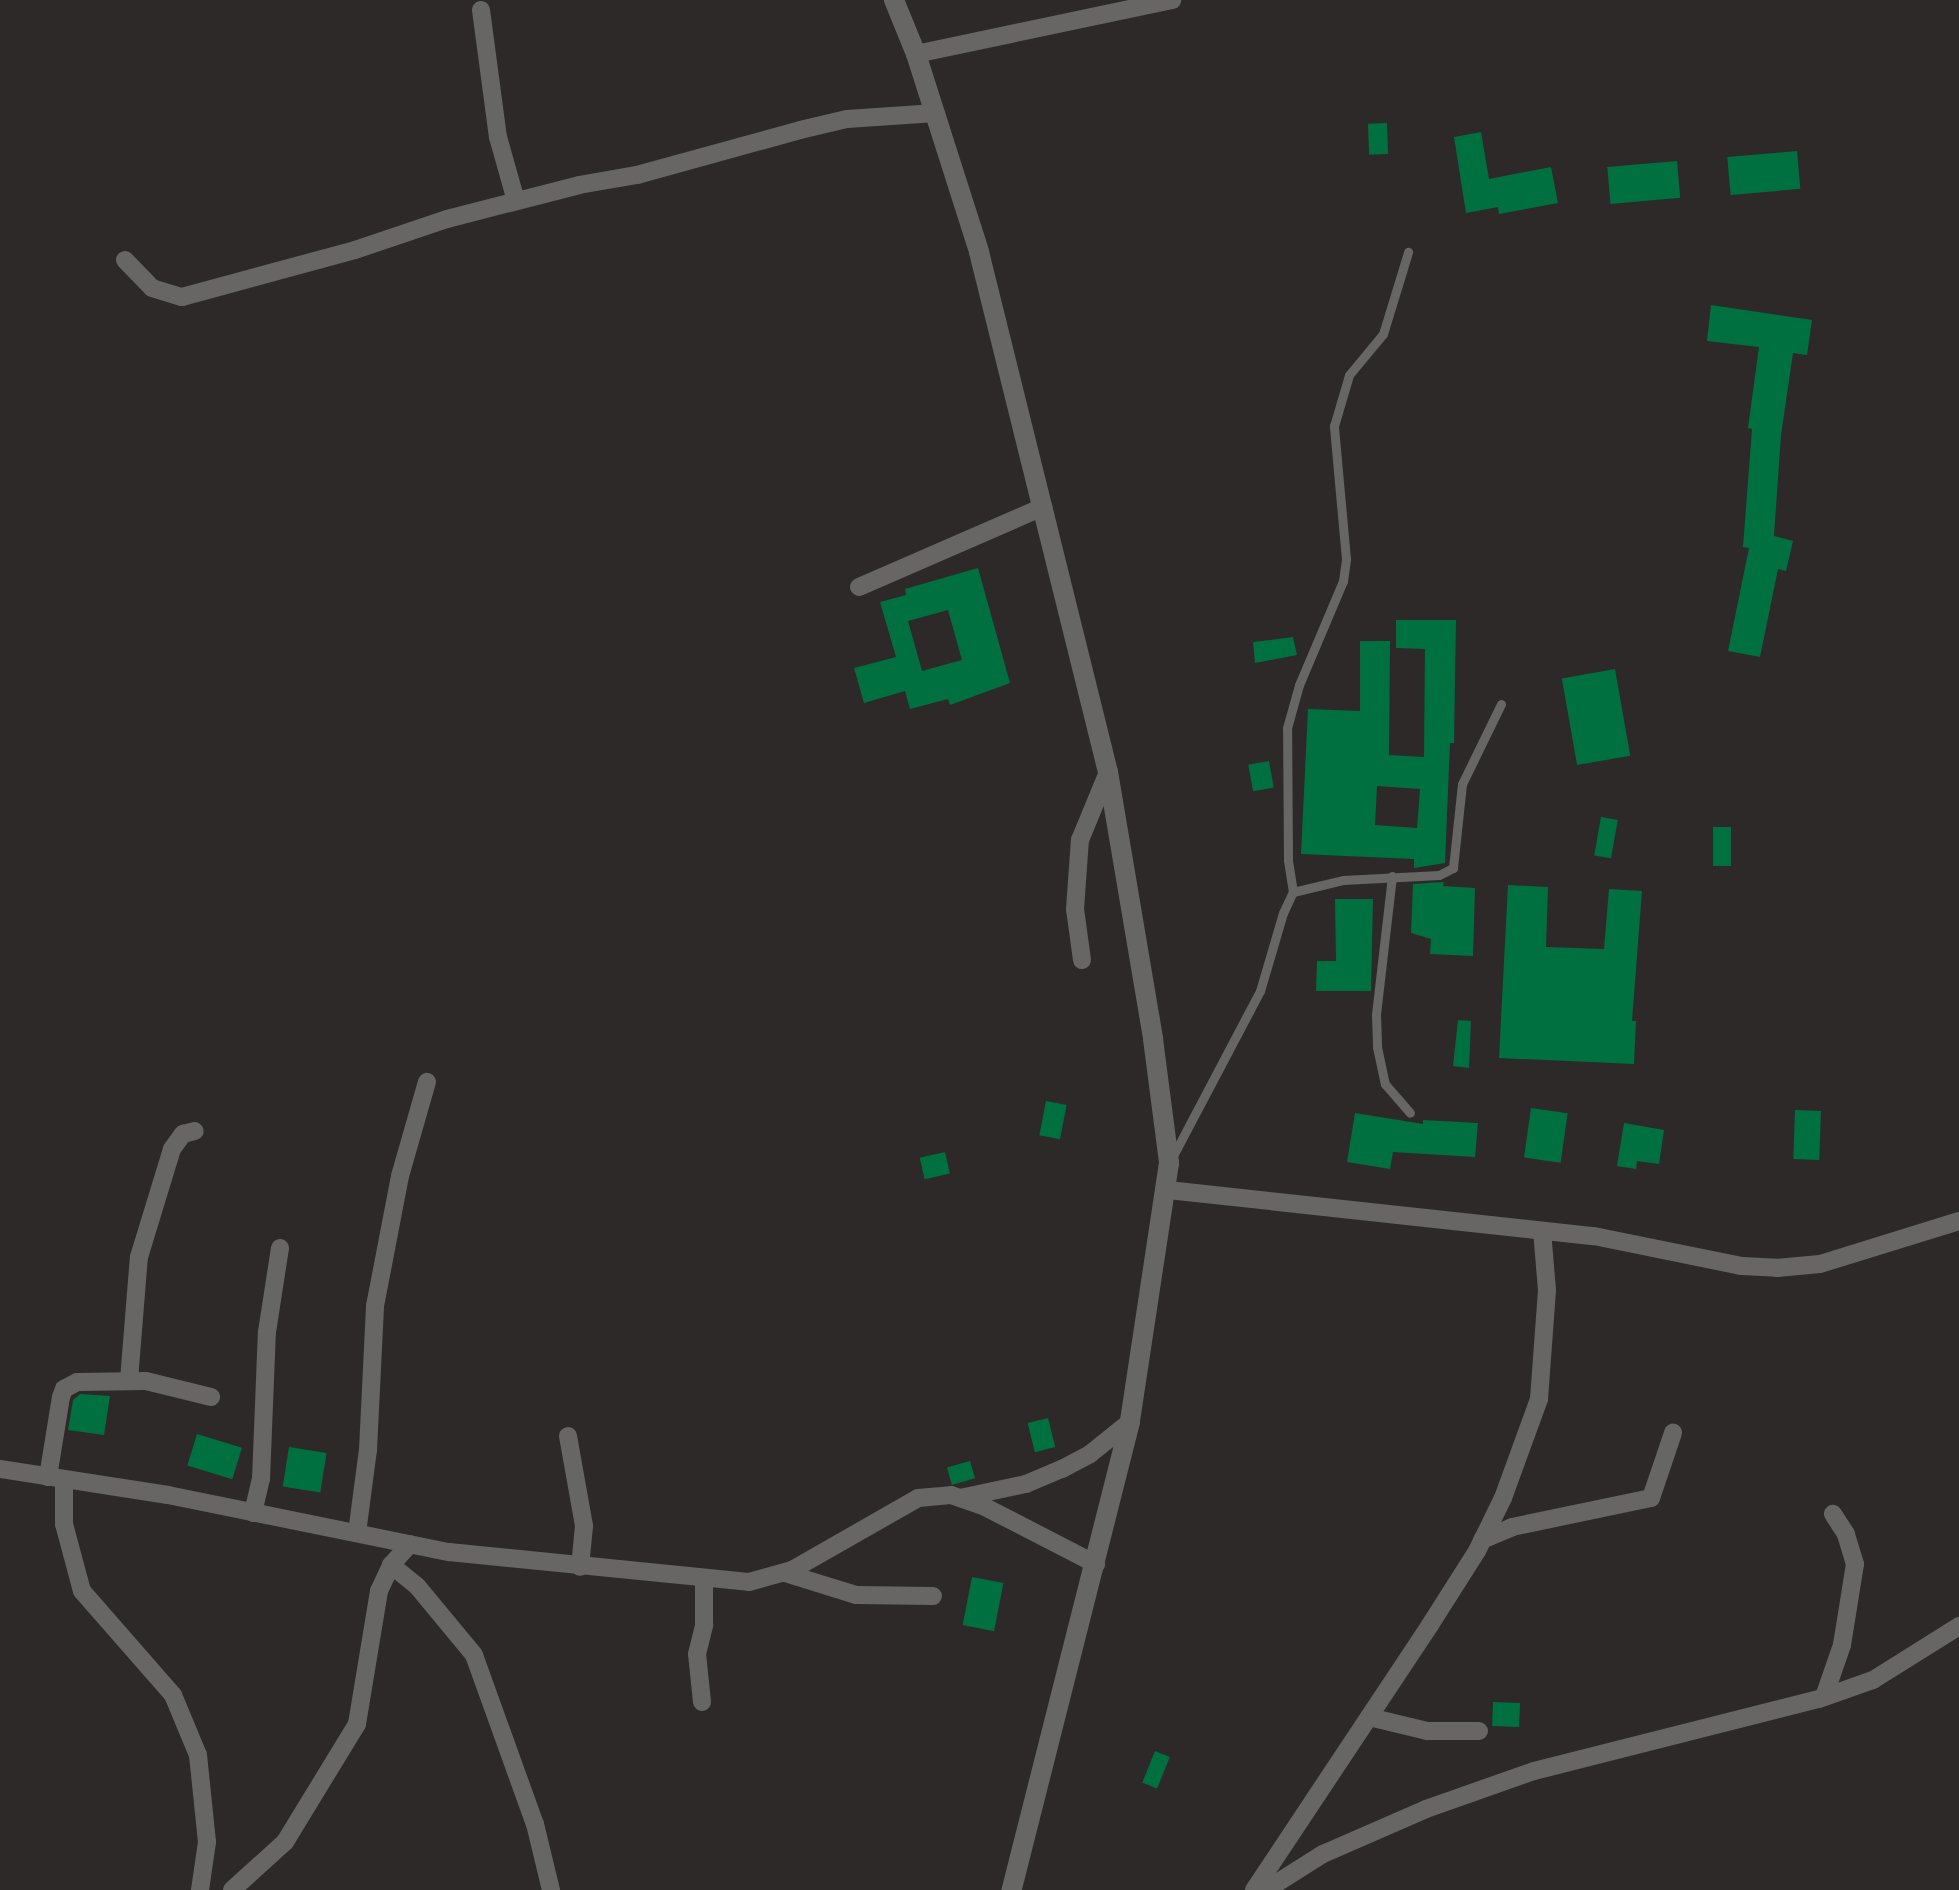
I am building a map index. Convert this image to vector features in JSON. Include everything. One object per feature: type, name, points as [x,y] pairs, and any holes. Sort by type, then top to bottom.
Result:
[{"type":"street","points":[[894,0],[936,113],[979,252],[1108,772],[1169,1163],[1168,1190],[1130,1422],[1012,1890]]},
{"type":"street","points":[[916,54],[1172,0]]},
{"type":"street","points":[[481,10],[498,137],[516,201]]},
{"type":"street","points":[[125,260],[152,288],[182,297],[516,201],[638,175],[847,119],[936,113]]},
{"type":"street","points":[[858,586],[1043,508]]},
{"type":"street","points":[[1082,960],[1075,908],[1080,840],[1108,772]]},
{"type":"street","points":[[357,1533],[368,1450],[374,1306],[400,1176],[427,1082]]},
{"type":"street","points":[[129,1380],[139,1256],[172,1149],[183,1134],[195,1131]]},
{"type":"street","points":[[1168,1190],[1542,1231],[1777,1268],[1820,1264],[1959,1221]]},
{"type":"street","points":[[1254,1890],[1482,1540],[1539,1399],[1547,1290],[1542,1231]]},
{"type":"street","points":[[254,1514],[262,1467],[267,1332],[280,1248]]},
{"type":"street","points":[[200,1890],[207,1842],[198,1755],[173,1696],[82,1592],[56,1479],[64,1389],[90,1380],[129,1380],[211,1396]]},
{"type":"street","points":[[0,1469],[129,1487],[410,1544],[580,1567],[750,1582],[784,1573],[918,1498],[960,1498],[1026,1484],[1090,1454],[1130,1422]]},
{"type":"street","points":[[1482,1540],[1512,1527],[1651,1498],[1673,1433]]},
{"type":"street","points":[[568,1436],[584,1526],[580,1567]]},
{"type":"street","points":[[960,1498],[1096,1564]]},
{"type":"street","points":[[1824,1697],[1842,1646],[1856,1564],[1846,1534],[1833,1514]]},
{"type":"street","points":[[232,1890],[285,1842],[357,1724],[379,1591],[391,1565],[410,1544]]},
{"type":"street","points":[[391,1565],[417,1586],[474,1656],[535,1824],[551,1890]]},
{"type":"street","points":[[784,1573],[856,1595],[932,1596]]},
{"type":"street","points":[[702,1702],[697,1654],[704,1625],[704,1578]]},
{"type":"street","points":[[1266,1890],[1323,1854],[1534,1771],[1824,1697],[1873,1680],[1959,1626]]},
{"type":"street","points":[[1370,1717],[1427,1731],[1478,1732]]},
{"type":"lane","points":[[1169,1163],[1260,991],[1283,913],[1294,892],[1288,860],[1286,728],[1299,685],[1344,581],[1346,559],[1334,426],[1349,375],[1383,334],[1408,252]]},
{"type":"lane","points":[[1294,892],[1327,882],[1439,875],[1454,868],[1462,784],[1501,704]]},
{"type":"lane","points":[[1392,876],[1376,1015],[1377,1047],[1385,1084],[1410,1113]]},
{"type":"building","points":[[1387,123],[1388,154],[1369,155],[1368,124]]},
{"type":"building","points":[[1481,132],[1489,179],[1551,167],[1558,203],[1499,214],[1498,207],[1466,213],[1454,137]]},
{"type":"building","points":[[1797,151],[1800,189],[1731,195],[1727,157]]},
{"type":"building","points":[[1677,161],[1680,198],[1610,204],[1607,167]]},
{"type":"building","points":[[1711,305],[1812,320],[1807,355],[1793,353],[1781,435],[1774,536],[1793,541],[1786,571],[1778,569],[1760,657],[1728,651],[1749,548],[1743,547],[1752,429],[1748,428],[1759,347],[1707,341]]},
{"type":"building","points":[[978,568],[1010,683],[950,705],[948,699],[910,709],[905,691],[864,703],[854,668],[896,657],[880,602],[906,595],[905,589]],"holes":[[[948,610],[962,660],[922,671],[908,621]]]},
{"type":"building","points":[[1396,620],[1456,620],[1454,743],[1450,743],[1445,863],[1414,868],[1414,859],[1301,854],[1308,709],[1360,711],[1360,641],[1390,641],[1389,755],[1424,757],[1425,649],[1396,648]],"holes":[[[1377,786],[1420,789],[1417,828],[1375,825]]]},
{"type":"building","points":[[1293,637],[1297,655],[1255,663],[1253,642]]},
{"type":"building","points":[[1615,669],[1630,756],[1577,765],[1562,678]]},
{"type":"building","points":[[1269,761],[1274,788],[1253,791],[1248,765]]},
{"type":"building","points":[[1601,817],[1618,820],[1611,858],[1594,855]]},
{"type":"building","points":[[1713,827],[1731,827],[1731,866],[1713,866]]},
{"type":"building","points":[[1444,882],[1443,886],[1475,888],[1473,956],[1430,954],[1431,939],[1411,933],[1413,884]]},
{"type":"building","points":[[1508,885],[1548,887],[1546,947],[1604,949],[1609,889],[1642,891],[1632,1021],[1636,1021],[1634,1064],[1499,1058]]},
{"type":"building","points":[[1335,899],[1373,899],[1371,991],[1316,991],[1317,961],[1336,961]]},
{"type":"building","points":[[1458,1020],[1471,1021],[1469,1068],[1453,1066]]},
{"type":"building","points":[[1046,1101],[1067,1105],[1060,1139],[1039,1135]]},
{"type":"building","points":[[1531,1108],[1568,1113],[1561,1163],[1524,1158]]},
{"type":"building","points":[[1795,1110],[1821,1111],[1819,1160],[1793,1159]]},
{"type":"building","points":[[1355,1113],[1423,1124],[1423,1120],[1478,1123],[1475,1157],[1393,1152],[1390,1169],[1347,1162]]},
{"type":"building","points":[[1624,1123],[1664,1130],[1659,1164],[1637,1161],[1636,1169],[1617,1166]]},
{"type":"building","points":[[945,1152],[950,1173],[925,1179],[920,1158]]},
{"type":"building","points":[[80,1394],[110,1396],[104,1435],[68,1430],[73,1400]]},
{"type":"building","points":[[1048,1418],[1055,1447],[1035,1452],[1028,1423]]},
{"type":"building","points":[[197,1434],[242,1448],[232,1479],[187,1466]]},
{"type":"building","points":[[289,1447],[327,1453],[320,1492],[283,1487]]},
{"type":"building","points":[[970,1461],[975,1478],[952,1485],[947,1468]]},
{"type":"building","points":[[972,1577],[1003,1583],[994,1631],[963,1625]]},
{"type":"building","points":[[1493,1702],[1520,1703],[1519,1727],[1492,1726]]},
{"type":"building","points":[[1155,1751],[1170,1757],[1157,1789],[1142,1783]]}]
